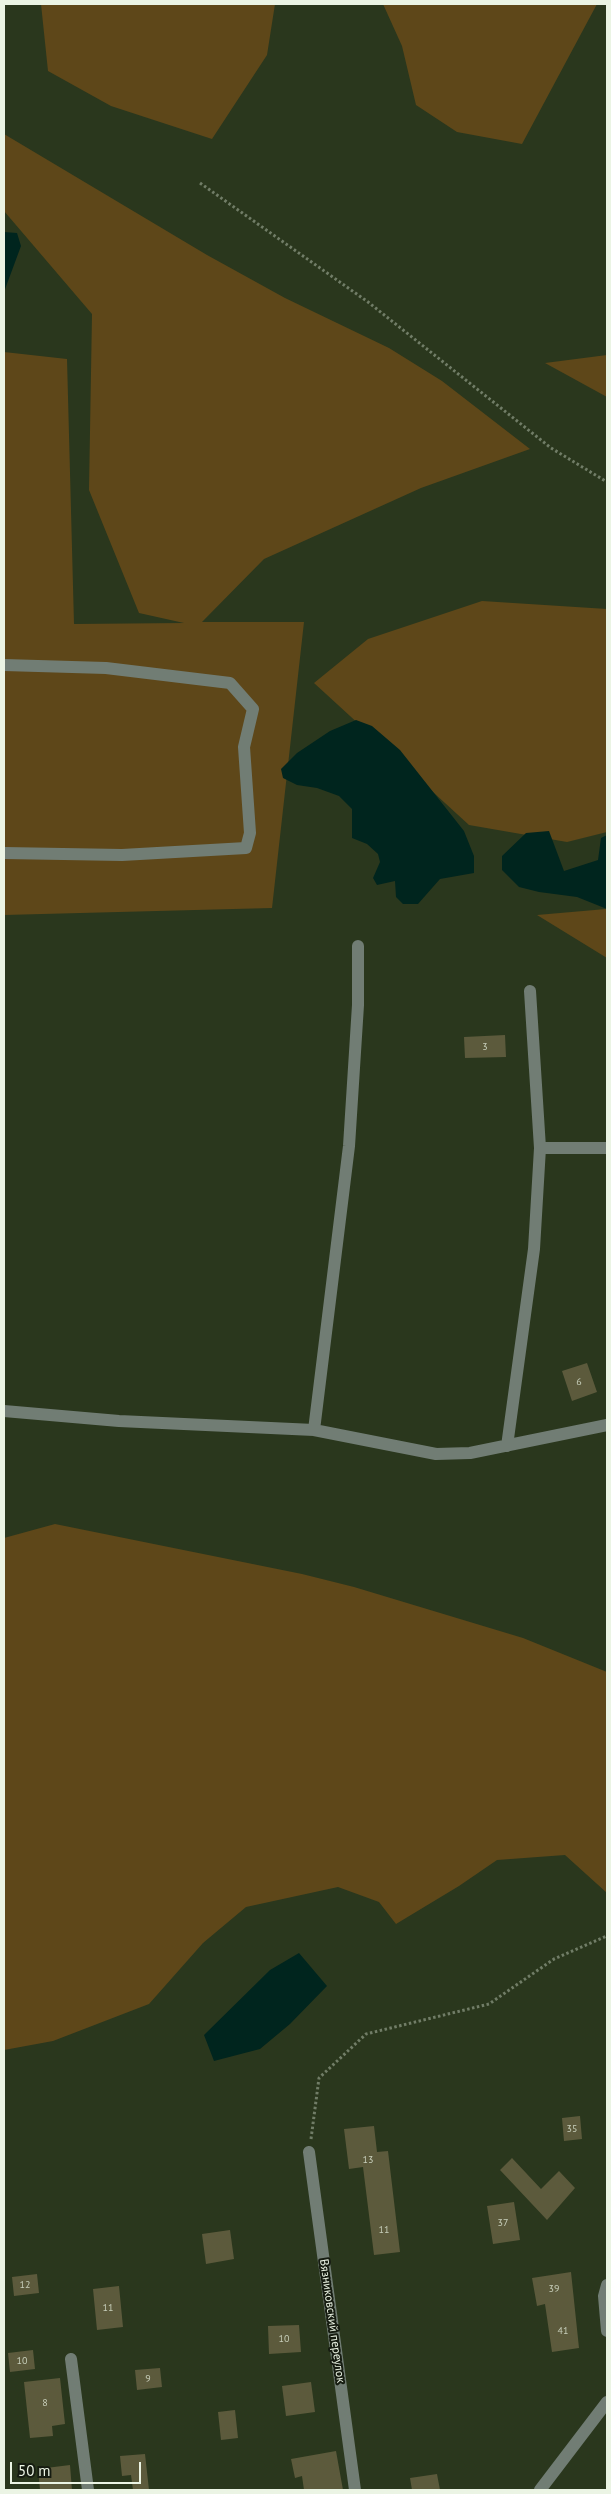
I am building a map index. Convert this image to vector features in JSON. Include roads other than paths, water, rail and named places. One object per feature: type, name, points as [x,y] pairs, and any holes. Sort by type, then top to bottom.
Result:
[{"type":"street","points":[[4,665],[106,668],[230,683],[253,709],[244,747],[250,833],[246,848],[122,855],[4,853]]},
{"type":"street","points":[[314,1430],[349,1146],[358,1005],[358,946]]},
{"type":"street","points":[[507,1446],[534,1249],[540,1148],[530,991]]},
{"type":"street","points":[[540,1148],[607,1148]]},
{"type":"street","points":[[4,1411],[119,1421],[314,1430],[436,1454],[470,1453],[607,1425]]},
{"type":"street","name":"Вязниковский переулок","points":[[309,2152],[355,2490]]},
{"type":"street","points":[[607,2285],[604,2296],[607,2332]]},
{"type":"street","points":[[71,2358],[88,2490]]},
{"type":"street","points":[[540,2490],[607,2402]]},
{"type":"water","points":[[4,232],[17,233],[21,246],[4,292]]},
{"type":"water","points":[[356,720],[372,726],[400,750],[464,831],[474,856],[474,873],[440,879],[418,904],[403,904],[396,897],[395,881],[377,885],[373,878],[380,862],[378,854],[367,844],[352,838],[352,809],[339,796],[317,788],[297,785],[283,778],[281,769],[297,753],[330,731]]},
{"type":"water","points":[[549,831],[564,871],[598,860],[601,838],[607,835],[607,909],[577,897],[539,892],[519,887],[502,870],[502,856],[526,833]]},
{"type":"water","points":[[299,1953],[327,1986],[290,2024],[260,2049],[214,2061],[204,2035],[270,1970]]}]
